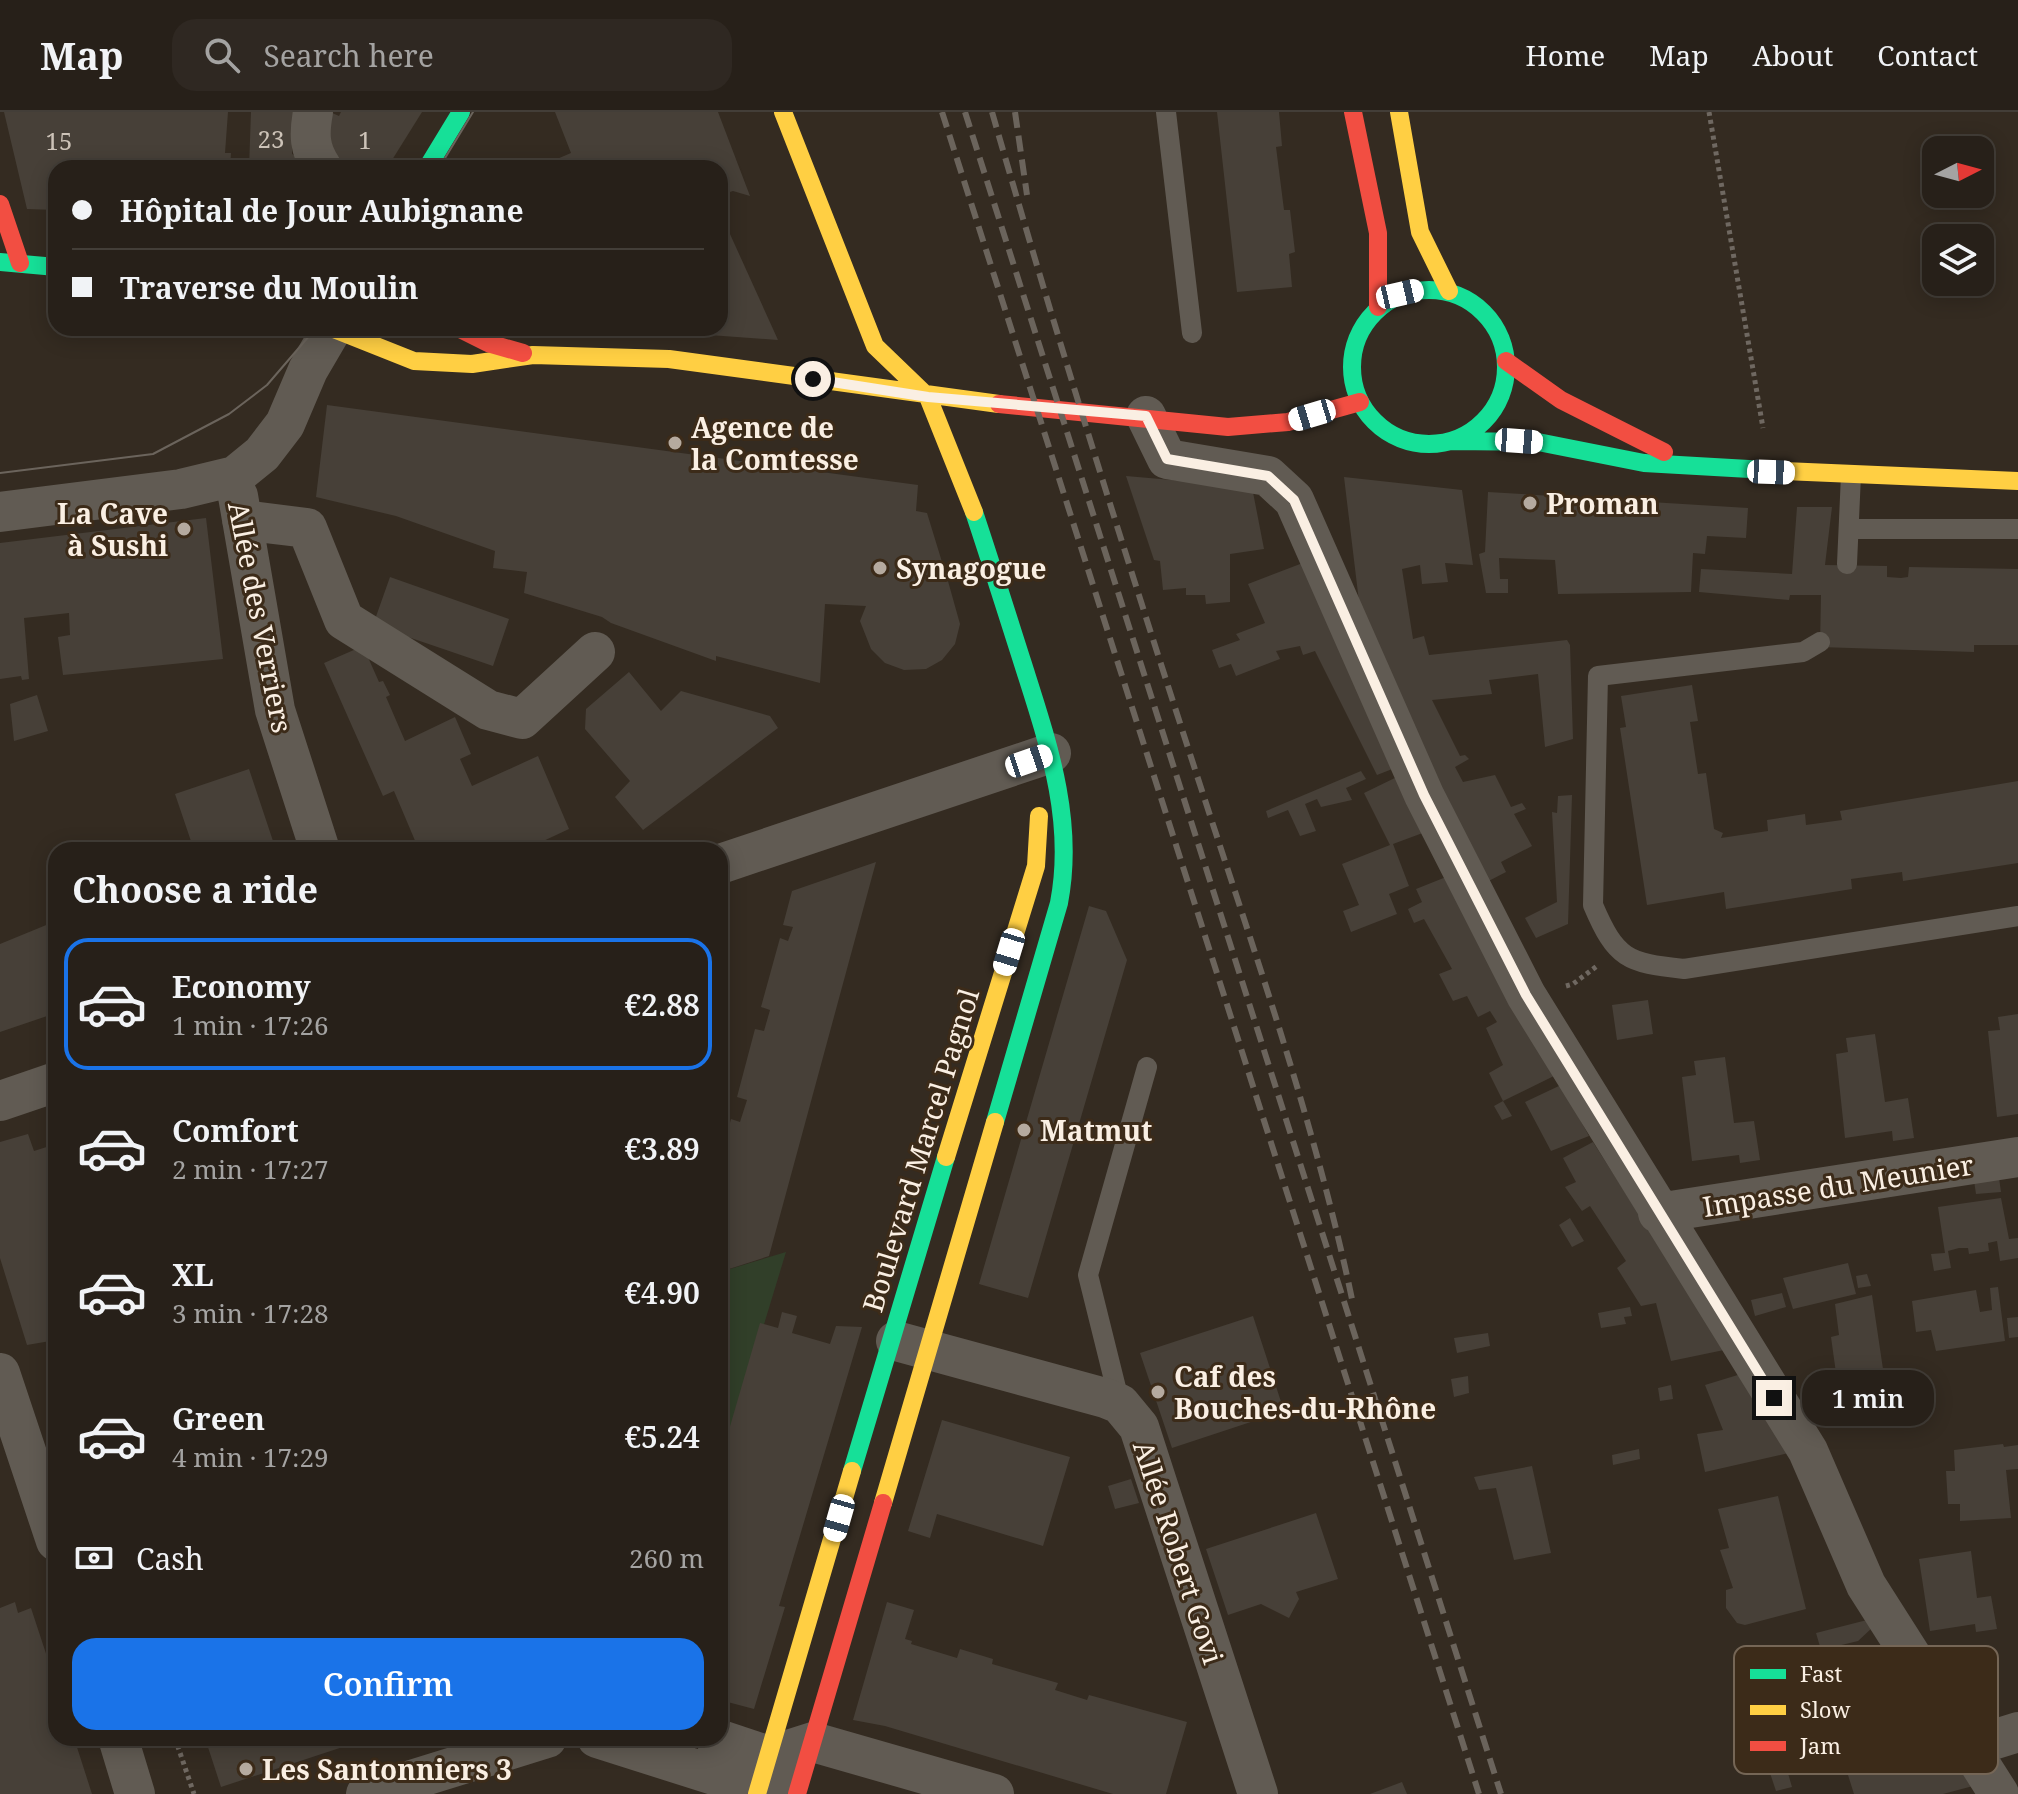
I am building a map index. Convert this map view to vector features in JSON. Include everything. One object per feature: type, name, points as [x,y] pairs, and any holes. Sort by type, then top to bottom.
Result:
[{"type":"main road","points":[[432,160],[461,112]]},
{"type":"main road","points":[[783,112],[875,346],[928,397],[961,533]]},
{"type":"main road","points":[[1353,112],[1380,242],[1382,275],[1378,307]]},
{"type":"main road","points":[[1399,112],[1420,232],[1449,291]]},
{"type":"main road","points":[[0,204],[20,263]]},
{"type":"main road","points":[[0,262],[48,266]]},
{"type":"main road","points":[[1450,441],[1478,426],[1498,402],[1506,361],[1501,338],[1489,317],[1471,301],[1449,291],[1424,289],[1400,294],[1378,307],[1362,327],[1352,351],[1352,377],[1360,402],[1372,420],[1399,437],[1429,444],[1450,441],[1538,442],[1644,463],[1700,467],[2018,481]]},
{"type":"main road","points":[[352,336],[414,361],[472,364],[533,355],[669,359],[928,397],[1146,416],[1228,427],[1288,422],[1360,402]]},
{"type":"main road","points":[[474,336],[533,355]]},
{"type":"main road","points":[[1506,361],[1561,400],[1700,467]]},
{"type":"main road","name":"Boulevard Marcel Pagnol","points":[[783,1774],[891,1339],[1036,866],[1041,824],[1035,766],[966,486],[928,397]]},
{"type":"main road","name":"Boulevard Marcel Pagnol","points":[[783,1774],[930,1352],[1059,903],[1066,867],[1064,820],[1035,766]]},
{"type":"street","points":[[313,112],[309,133],[312,154],[316,160]]},
{"type":"street","points":[[0,512],[181,489],[235,476],[262,454],[285,424],[308,370],[327,336]]},
{"type":"street","points":[[1146,416],[1167,459],[1268,476],[1294,500],[1424,795],[1526,995],[1808,1451],[1866,1585],[1905,1646]]},
{"type":"street","name":"Allée des Verriers","points":[[235,476],[275,710],[317,842]]},
{"type":"street","points":[[242,520],[307,528],[344,620],[488,710],[522,719],[595,652]]},
{"type":"street","points":[[728,862],[1035,766]]},
{"type":"street","points":[[0,1101],[48,1085]]},
{"type":"street","name":"Impasse du Meunier","points":[[1658,1213],[2018,1157]]},
{"type":"street","points":[[891,1339],[1120,1404]]},
{"type":"street","points":[[0,1373],[48,1517]]},
{"type":"street","name":"Allée Robert Govi","points":[[1120,1404],[1139,1427],[1258,1794]]},
{"type":"street","points":[[1998,1738],[2018,1732]]},
{"type":"street","points":[[728,1745],[783,1774]]},
{"type":"street","points":[[120,1746],[135,1794]]},
{"type":"street","points":[[366,1794],[521,1746]]},
{"type":"street","points":[[638,1746],[783,1774],[994,1794]]},
{"type":"street","points":[[1987,1774],[1999,1794]]},
{"type":"lane","points":[[1166,112],[1192,333]]},
{"type":"lane","points":[[1847,564],[1851,475]]},
{"type":"lane","points":[[1850,529],[2018,529]]},
{"type":"lane","points":[[1820,642],[1803,652],[1598,676],[1593,905],[1606,936],[1637,964],[1684,969],[2018,916]]},
{"type":"lane","points":[[1120,1404],[1088,1275],[1147,1067]]},
{"type":"path","points":[[1709,112],[1771,472]]},
{"type":"path","points":[[1526,995],[1573,984],[1600,964],[1606,936]]},
{"type":"path","points":[[178,1746],[194,1794]]},
{"type":"green space","points":[[786,1252],[728,1443],[728,1270]]},
{"type":"building","points":[[4,112],[228,112],[225,153],[231,153],[231,160],[48,160],[48,210],[27,209]]},
{"type":"building","points":[[251,112],[302,112],[293,123],[292,154],[303,160],[249,160]]},
{"type":"building","points":[[330,112],[339,116],[341,112],[422,112],[392,160],[333,160],[324,144]]},
{"type":"building","points":[[555,112],[718,112],[750,196],[728,193],[728,160],[555,160],[571,153]]},
{"type":"building","points":[[1217,112],[1279,112],[1282,146],[1276,147],[1284,210],[1290,210],[1295,252],[1289,254],[1292,287],[1237,292]]},
{"type":"building","points":[[728,230],[778,340],[723,336],[728,336]]},
{"type":"building","points":[[327,405],[918,485],[916,511],[927,513],[942,562],[933,562],[933,574],[946,574],[960,624],[955,644],[942,660],[926,669],[904,670],[885,663],[871,649],[860,621],[866,606],[825,604],[820,683],[716,656],[716,661],[602,617],[524,593],[527,572],[493,568],[495,551],[396,516],[316,497]]},
{"type":"building","points":[[1126,476],[1252,487],[1264,549],[1230,554],[1230,602],[1206,604],[1205,595],[1186,595],[1186,588],[1163,590],[1160,561],[1154,560]]},
{"type":"building","points":[[1344,477],[1462,490],[1473,565],[1445,563],[1448,582],[1422,584],[1420,565],[1402,569],[1413,639],[1424,636],[1429,655],[1567,640],[1570,645],[1573,739],[1545,747],[1538,674],[1489,680],[1492,694],[1432,700],[1460,756],[1465,755],[1469,759],[1455,767],[1463,782],[1495,775],[1511,807],[1522,803],[1526,809],[1514,814],[1532,846],[1501,862],[1506,872],[1479,886],[1364,643]]},
{"type":"building","points":[[1488,492],[1748,508],[1746,538],[1707,536],[1705,554],[1693,553],[1691,592],[1558,594],[1555,560],[1499,558],[1500,579],[1508,579],[1508,593],[1486,593],[1479,554],[1485,552]]},
{"type":"building","points":[[1797,507],[1832,507],[1825,565],[1887,566],[1887,577],[1901,578],[1908,577],[1909,567],[2018,569],[2018,645],[1974,645],[1974,652],[1820,647],[1821,595],[1790,595],[1789,600],[1699,592],[1701,569],[1792,574]]},
{"type":"building","points":[[206,518],[223,659],[63,675],[58,637],[70,635],[69,613],[24,618],[29,679],[22,680],[21,676],[0,679],[0,543]]},
{"type":"building","points":[[1308,561],[1400,766],[1377,775],[1315,651],[1303,655],[1300,646],[1276,651],[1280,659],[1236,676],[1231,664],[1219,668],[1212,650],[1240,640],[1236,634],[1265,623],[1248,584]]},
{"type":"building","points":[[390,577],[509,619],[493,666],[373,625]]},
{"type":"building","points":[[363,646],[379,682],[383,681],[390,695],[386,697],[405,741],[455,717],[471,754],[460,759],[472,786],[538,756],[569,829],[541,842],[416,842],[394,791],[383,796],[324,663]]},
{"type":"building","points":[[629,672],[661,711],[681,691],[770,716],[778,728],[643,830],[615,797],[630,781],[585,729],[586,709]]},
{"type":"building","points":[[1692,685],[1698,721],[1690,722],[1698,774],[1706,773],[1714,829],[1723,833],[1721,838],[1768,831],[1767,820],[1805,814],[1806,825],[1842,820],[1840,811],[2018,781],[2018,863],[1903,881],[1902,872],[1851,879],[1852,889],[1726,909],[1724,892],[1647,905],[1620,728],[1626,727],[1621,696]]},
{"type":"building","points":[[37,695],[48,731],[14,741],[10,704]]},
{"type":"building","points":[[249,769],[273,842],[191,842],[175,794]]},
{"type":"building","points":[[1361,771],[1366,779],[1346,788],[1352,800],[1321,807],[1317,799],[1305,804],[1316,831],[1300,836],[1288,810],[1268,818],[1266,811]]},
{"type":"building","points":[[1403,774],[1428,831],[1393,844],[1409,886],[1389,894],[1397,914],[1351,932],[1343,911],[1359,905],[1342,864],[1390,845],[1364,793]]},
{"type":"building","points":[[1572,795],[1568,924],[1536,938],[1525,918],[1557,902],[1552,812],[1557,813],[1558,796]]},
{"type":"building","points":[[876,862],[769,1256],[729,1269],[728,1130],[731,1119],[740,1122],[747,1100],[737,1097],[755,1029],[764,1031],[770,1010],[761,1007],[780,938],[788,941],[793,927],[783,925],[792,891]]},
{"type":"building","points":[[1451,875],[1556,1075],[1503,1101],[1489,1073],[1503,1065],[1486,1028],[1497,1022],[1490,1011],[1478,1017],[1467,996],[1453,1001],[1439,974],[1452,969],[1424,919],[1414,923],[1408,909],[1422,902],[1416,889]]},
{"type":"building","points":[[1089,906],[1106,911],[1127,960],[1028,1298],[979,1284]]},
{"type":"building","points":[[48,924],[48,1016],[0,1032],[0,944]]},
{"type":"building","points":[[1648,1000],[1653,1034],[1617,1040],[1612,1005]]},
{"type":"building","points":[[2018,1014],[2018,1114],[1997,1117],[1988,1031],[2000,1030],[1998,1017]]},
{"type":"building","points":[[1875,1034],[1885,1102],[1908,1098],[1914,1138],[1893,1141],[1892,1131],[1845,1138],[1836,1054],[1848,1052],[1846,1038]]},
{"type":"building","points":[[1725,1057],[1734,1123],[1754,1121],[1760,1160],[1740,1163],[1739,1155],[1692,1161],[1682,1077],[1696,1075],[1694,1061]]},
{"type":"building","points":[[1561,1085],[1589,1136],[1551,1151],[1525,1102]]},
{"type":"building","points":[[1503,1101],[1512,1116],[1502,1120],[1494,1106]]},
{"type":"building","points":[[28,1134],[34,1151],[48,1147],[48,1341],[27,1345],[0,1258],[0,1142]]},
{"type":"building","points":[[1593,1142],[1724,1350],[1671,1361],[1656,1303],[1641,1306],[1617,1268],[1626,1261],[1590,1206],[1582,1211],[1565,1187],[1576,1182],[1563,1158]]},
{"type":"building","points":[[1998,1171],[2001,1192],[1976,1194],[1973,1174]]},
{"type":"building","points":[[2001,1198],[2009,1239],[2018,1238],[2018,1258],[2000,1261],[1997,1241],[1988,1243],[1989,1251],[1969,1254],[1968,1248],[1959,1248],[1948,1251],[1951,1268],[1934,1271],[1931,1254],[1945,1253],[1938,1207]]},
{"type":"building","points":[[1570,1218],[1584,1241],[1572,1247],[1559,1225]]},
{"type":"building","points":[[1848,1263],[1856,1294],[1793,1309],[1783,1278]]},
{"type":"building","points":[[1867,1274],[1871,1286],[1858,1288],[1856,1276]]},
{"type":"building","points":[[1998,1287],[2005,1341],[1936,1351],[1931,1330],[1916,1332],[1912,1301],[1976,1290],[1980,1312],[1992,1310],[1990,1288]]},
{"type":"building","points":[[1782,1293],[1786,1307],[1755,1316],[1751,1300]]},
{"type":"building","points":[[1872,1295],[1887,1396],[1840,1402],[1831,1337],[1839,1335],[1835,1304]]},
{"type":"building","points":[[1630,1307],[1632,1316],[1624,1317],[1626,1324],[1601,1328],[1598,1313]]},
{"type":"building","points":[[782,1312],[797,1316],[792,1333],[830,1344],[836,1326],[862,1327],[779,1606],[785,1607],[754,1709],[728,1702],[728,1433],[760,1323],[778,1328]]},
{"type":"building","points":[[1253,1316],[1284,1411],[1172,1448],[1140,1353]]},
{"type":"building","points":[[2018,1317],[2018,1337],[2009,1338],[2007,1318]]},
{"type":"building","points":[[1488,1333],[1490,1346],[1457,1353],[1454,1338]]},
{"type":"building","points":[[1741,1374],[1793,1452],[1705,1472],[1697,1434],[1723,1430],[1705,1385]]},
{"type":"building","points":[[1468,1376],[1469,1393],[1454,1397],[1451,1379]]},
{"type":"building","points":[[1671,1385],[1673,1399],[1660,1401],[1658,1388]]},
{"type":"building","points":[[942,1420],[1070,1457],[1043,1546],[937,1514],[930,1538],[908,1531]]},
{"type":"building","points":[[2003,1444],[2004,1447],[2018,1445],[2018,1469],[2006,1470],[2011,1518],[1960,1521],[1960,1504],[1948,1504],[1946,1471],[1955,1471],[1954,1450]]},
{"type":"building","points":[[1639,1449],[1640,1459],[1613,1465],[1612,1455]]},
{"type":"building","points":[[1532,1466],[1551,1553],[1514,1560],[1496,1488],[1479,1490],[1474,1477]]},
{"type":"building","points":[[1131,1479],[1139,1503],[1115,1509],[1108,1486]]},
{"type":"building","points":[[1778,1496],[1806,1609],[1745,1625],[1737,1623],[1726,1608],[1726,1590],[1733,1588],[1720,1550],[1729,1548],[1718,1509]]},
{"type":"building","points":[[1316,1513],[1338,1579],[1296,1592],[1299,1599],[1289,1618],[1261,1604],[1228,1615],[1206,1549]]},
{"type":"building","points":[[1971,1551],[1977,1598],[1991,1596],[1997,1629],[1976,1632],[1975,1624],[1930,1631],[1919,1559]]},
{"type":"building","points":[[15,1602],[18,1613],[31,1608],[48,1660],[48,1746],[77,1746],[92,1794],[0,1794],[0,1608]]},
{"type":"building","points":[[887,1602],[914,1610],[905,1639],[912,1641],[911,1644],[957,1658],[960,1649],[993,1659],[992,1664],[1058,1683],[1055,1690],[1087,1700],[1089,1695],[1187,1722],[1166,1794],[1113,1794],[885,1726],[853,1720]]},
{"type":"building","points":[[1867,1620],[1873,1627],[1858,1641],[1837,1646],[1820,1646],[1816,1633]]},
{"type":"building","name":"Les Santonniers 3","points":[[208,1746],[346,1746],[221,1787]]},
{"type":"building","points":[[1770,1774],[1788,1774],[1792,1787],[1776,1791]]},
{"type":"building","points":[[1848,1774],[1966,1774],[1973,1786],[1943,1794],[1854,1794]]},
{"type":"building","points":[[1402,1782],[1407,1794],[1370,1794]]},
{"type":"tram line","points":[[444,160],[473,112]]},
{"type":"tram line","points":[[0,473],[153,454],[229,414],[267,385],[309,336]]},
{"type":"railway","points":[[942,112],[1479,1794]]},
{"type":"railway","points":[[965,112],[1501,1794]]},
{"type":"railway","points":[[992,112],[1095,456],[1285,1046],[1338,1235],[1352,1299]]},
{"type":"railway","points":[[1015,112],[1027,195]]},
{"type":"traffic: fast","points":[[432,160],[461,112]]},
{"type":"traffic: fast","points":[[0,262],[48,266]]},
{"type":"traffic: fast","points":[[1429,290],[1459,296],[1484,312],[1500,337],[1506,367],[1500,397],[1484,422],[1459,438],[1429,444],[1399,438],[1374,422],[1358,397],[1352,367],[1358,337],[1374,312],[1399,296],[1429,290]]},
{"type":"traffic: fast","points":[[1450,441],[1538,442],[1644,463],[1784,471]]},
{"type":"traffic: fast","points":[[974,512],[1050,752],[1064,842],[1059,903],[995,1122]]},
{"type":"traffic: fast","points":[[852,1471],[946,1157]]},
{"type":"traffic: slow","points":[[783,112],[875,346],[928,397],[974,512]]},
{"type":"traffic: slow","points":[[1399,112],[1420,232],[1449,291]]},
{"type":"traffic: slow","points":[[351,336],[414,361],[472,364],[533,355],[669,359],[999,404]]},
{"type":"traffic: slow","points":[[1784,471],[2018,481]]},
{"type":"traffic: slow","points":[[946,1157],[1036,866],[1039,816]]},
{"type":"traffic: slow","points":[[883,1503],[995,1122]]},
{"type":"traffic: slow","points":[[757,1794],[852,1471]]},
{"type":"traffic: jam","points":[[1353,112],[1378,233],[1378,307]]},
{"type":"traffic: jam","points":[[0,204],[20,263]]},
{"type":"traffic: jam","points":[[474,336],[523,353]]},
{"type":"traffic: jam","points":[[1506,361],[1561,400],[1664,452]]},
{"type":"traffic: jam","points":[[999,404],[1228,427],[1288,422],[1360,402]]},
{"type":"traffic: jam","points":[[797,1794],[883,1503]]},
{"type":"place","name":"Agence de la Comtesse","points":[[675,443]]},
{"type":"place","name":"Proman","points":[[1530,503]]},
{"type":"place","name":"La Cave à Sushi","points":[[184,529]]},
{"type":"place","name":"Synagogue","points":[[880,568]]},
{"type":"place","name":"Matmut","points":[[1024,1130]]},
{"type":"place","name":"Caf des Bouches-du-Rhône","points":[[1158,1392]]},
{"type":"place","name":"Les Santonniers 3","points":[[246,1769]]},
{"type":"route","points":[[813,379],[928,397],[1146,416],[1167,459],[1268,476],[1294,500],[1424,795],[1526,995],[1774,1398]]}]
